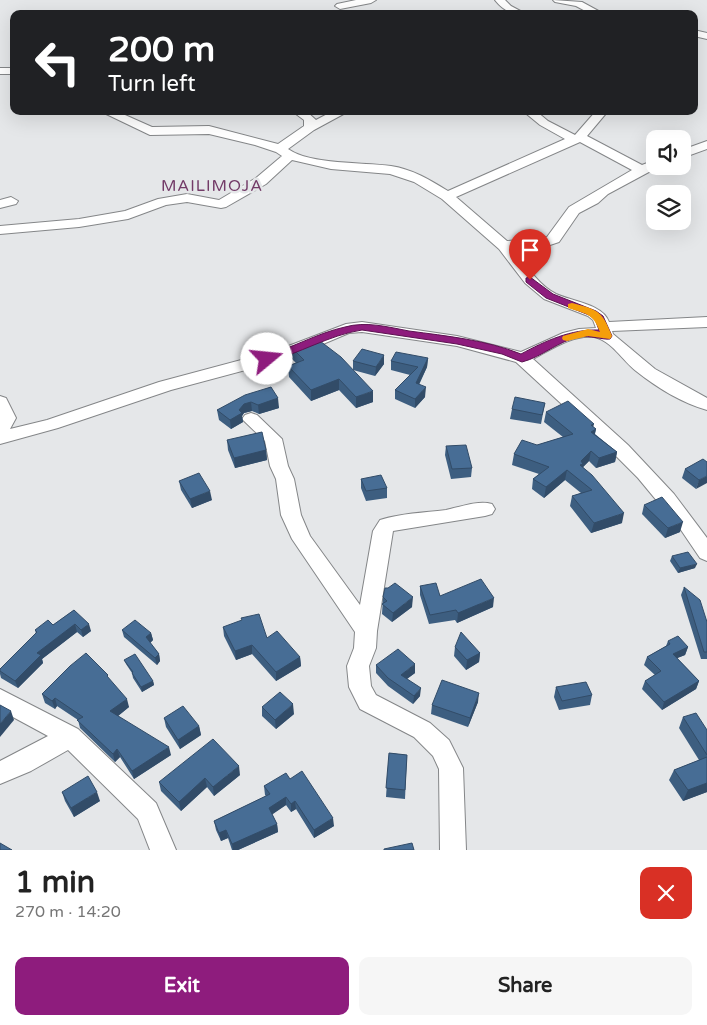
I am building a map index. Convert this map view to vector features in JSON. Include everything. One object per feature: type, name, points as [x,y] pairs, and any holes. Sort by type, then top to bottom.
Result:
[{"type":"street","points":[[340,6],[371,0]]},
{"type":"street","points":[[500,0],[512,10]]},
{"type":"street","points":[[558,0],[579,4],[592,10]]},
{"type":"street","points":[[115,115],[150,131],[209,130],[259,142],[285,153],[331,166],[392,170],[406,173],[419,179],[447,196],[504,246],[530,280],[549,296],[593,313],[603,327],[644,369],[707,404]]},
{"type":"street","points":[[304,115],[310,119],[310,127]]},
{"type":"street","points":[[0,230],[79,223],[128,215],[163,202],[188,198],[221,204],[261,181],[310,127],[335,115]]},
{"type":"street","points":[[534,115],[544,123],[640,170]]},
{"type":"street","points":[[447,196],[577,138],[598,115]]},
{"type":"street","points":[[691,151],[707,145]]},
{"type":"street","points":[[504,246],[550,241],[574,210],[593,200],[602,191],[646,168]]},
{"type":"street","points":[[522,358],[544,346],[577,334],[598,333],[603,327],[626,324],[676,326],[707,322]]},
{"type":"street","points":[[0,438],[52,424],[165,386],[284,354],[346,329],[362,327],[457,341],[505,352],[522,358],[636,463],[661,489],[707,553]]},
{"type":"street","points":[[0,402],[7,418],[0,431]]},
{"type":"street","points":[[251,419],[273,440],[279,466],[285,479],[291,515],[302,539],[366,631]]},
{"type":"street","points":[[453,850],[451,768],[441,748],[422,730],[368,702],[360,687],[358,666],[366,648],[366,631],[383,531],[387,525],[414,519],[444,517],[484,509]]},
{"type":"street","points":[[0,699],[70,736],[147,812],[163,850]]},
{"type":"street","points":[[0,773],[23,764],[70,736]]},
{"type":"building","points":[[320,341],[341,357],[373,391],[356,397],[339,379],[311,390],[288,366],[304,360],[292,348],[307,342],[310,345]]},
{"type":"building","points":[[362,349],[384,355],[376,367],[353,361]]},
{"type":"building","points":[[396,352],[428,358],[416,383],[426,387],[415,399],[395,390],[418,367],[391,361]]},
{"type":"building","points":[[271,387],[278,398],[258,405],[251,402],[244,404],[239,410],[242,413],[230,420],[217,410],[245,395]]},
{"type":"building","points":[[515,397],[545,403],[542,415],[512,409]]},
{"type":"building","points":[[568,401],[594,424],[591,425],[596,429],[591,432],[617,452],[599,458],[591,451],[581,461],[583,464],[580,465],[592,475],[624,513],[594,523],[572,496],[592,490],[567,470],[546,487],[533,479],[549,467],[514,454],[522,440],[537,445],[573,434],[546,412]]},
{"type":"building","points":[[262,432],[266,450],[234,458],[227,440]]},
{"type":"building","points":[[466,445],[472,468],[452,469],[446,446]]},
{"type":"building","points":[[703,459],[707,462],[707,476],[699,480],[685,469]]},
{"type":"building","points":[[199,473],[210,491],[190,499],[179,481]]},
{"type":"building","points":[[381,475],[387,488],[366,491],[361,479]]},
{"type":"building","points":[[662,497],[683,522],[668,528],[644,505]]},
{"type":"building","points":[[688,552],[697,564],[680,568],[672,556]]},
{"type":"building","points":[[481,579],[494,598],[458,613],[456,610],[430,615],[420,586],[436,583],[440,596]]},
{"type":"building","points":[[395,583],[413,597],[393,613],[382,604],[387,601],[383,597],[385,588]]},
{"type":"building","points":[[684,587],[700,600],[707,622],[707,652],[704,652]]},
{"type":"building","points":[[74,610],[89,624],[81,630],[75,624],[37,653],[41,655],[15,681],[0,671],[37,632],[35,630],[48,620],[53,625]]},
{"type":"building","points":[[259,614],[267,638],[277,631],[300,657],[276,672],[252,645],[235,651],[223,627],[242,620],[241,618]]},
{"type":"building","points":[[135,620],[151,633],[146,637],[159,654],[155,658],[122,630]]},
{"type":"building","points":[[461,632],[480,653],[467,660],[455,647]]},
{"type":"building","points":[[678,636],[688,647],[673,654],[699,681],[664,702],[645,681],[661,671],[647,657],[670,644],[668,641]]},
{"type":"building","points":[[398,649],[415,664],[401,675],[421,688],[414,696],[388,678],[376,665]]},
{"type":"building","points":[[86,653],[108,675],[127,699],[110,711],[169,747],[132,771],[117,749],[113,754],[77,720],[83,717],[55,698],[52,701],[42,694]]},
{"type":"building","points":[[135,654],[153,681],[141,687],[124,660]]},
{"type":"building","points":[[442,680],[479,693],[470,718],[432,705]]},
{"type":"building","points":[[586,682],[592,695],[562,701],[556,687]]},
{"type":"building","points":[[280,692],[293,704],[275,720],[262,707]]},
{"type":"building","points":[[0,705],[11,711],[0,724]]},
{"type":"building","points":[[183,706],[199,726],[178,740],[164,718]]},
{"type":"building","points":[[696,713],[707,730],[707,755],[683,717]]},
{"type":"building","points":[[213,739],[239,766],[213,787],[205,778],[179,802],[159,782]]},
{"type":"building","points":[[389,753],[407,755],[405,790],[386,788]]},
{"type":"building","points":[[707,757],[707,783],[688,790],[674,770]]},
{"type":"building","points":[[302,771],[333,818],[314,830],[295,801],[291,804],[286,797],[269,808],[277,824],[232,844],[226,830],[219,833],[214,821],[270,794],[264,786],[286,773],[290,779]]},
{"type":"building","points":[[88,776],[97,792],[71,808],[62,792]]},
{"type":"building","points":[[0,843],[12,850],[0,850]]},
{"type":"building","points":[[412,843],[414,850],[384,850],[384,849]]},
{"type":"slow traffic","points":[[567,338],[588,332],[606,336],[600,318],[593,313],[572,306]]},
{"type":"district","name":"MAILIMOJA","points":[[212,186]]},
{"type":"route","points":[[267,359],[346,329],[362,327],[457,341],[505,352],[522,358],[544,346],[577,334],[588,332],[606,336],[600,318],[593,313],[570,306],[549,296],[530,280]]}]
